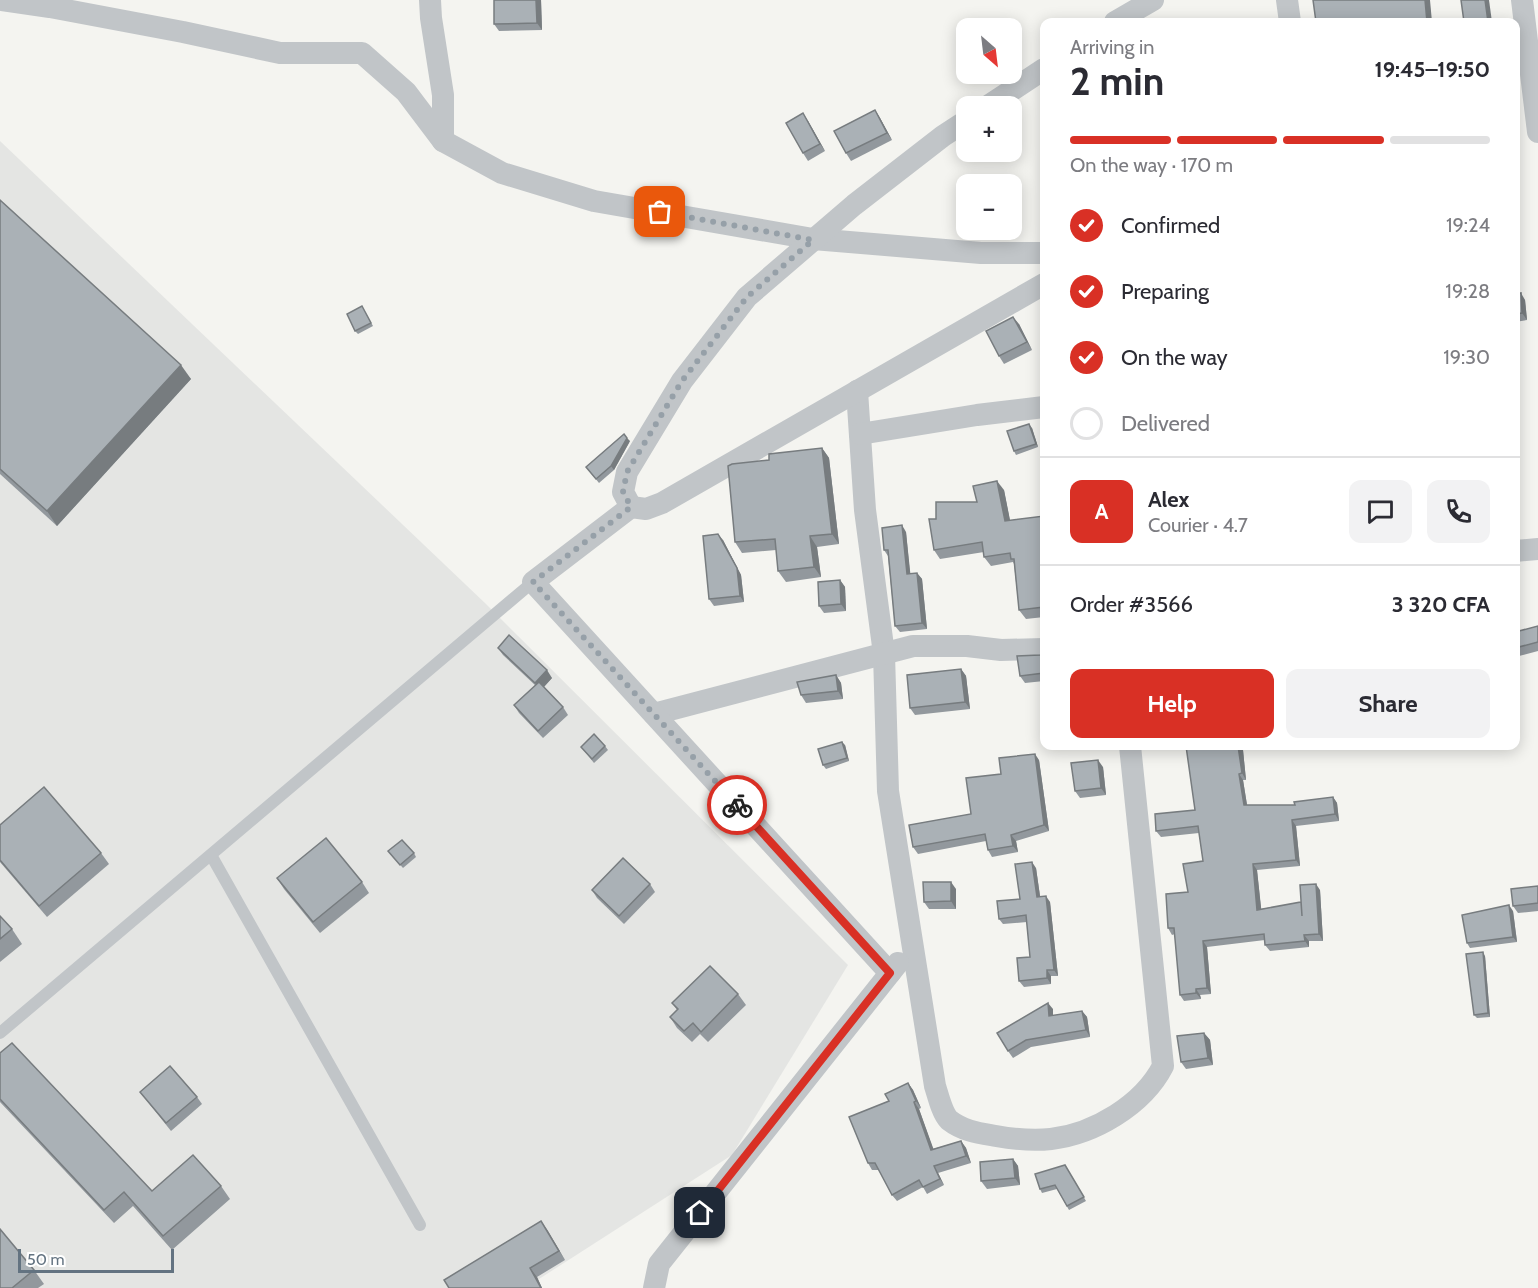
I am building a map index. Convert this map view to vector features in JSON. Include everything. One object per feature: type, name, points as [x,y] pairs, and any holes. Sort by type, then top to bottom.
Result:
[{"type":"street","points":[[2,0],[183,32],[280,53],[362,53],[406,92],[443,141],[502,173],[594,201],[813,240],[981,253],[1040,253]]},
{"type":"street","points":[[430,0],[443,95],[443,141]]},
{"type":"street","points":[[1122,18],[1153,0]]},
{"type":"street","points":[[1287,0],[1289,18]]},
{"type":"street","points":[[1522,0],[1532,117]]},
{"type":"street","points":[[1003,96],[1040,72]]},
{"type":"street","points":[[631,507],[623,492],[627,472],[682,381],[747,297],[813,240],[925,150],[956,128]]},
{"type":"street","points":[[890,973],[533,582],[631,507],[646,509],[662,503],[1040,286]]},
{"type":"street","points":[[857,391],[865,510],[884,654],[888,791],[935,1086],[947,1118],[969,1132],[1008,1138],[1050,1139],[1084,1132],[1118,1113],[1138,1098],[1155,1081],[1163,1066],[1130,750]]},
{"type":"street","points":[[860,434],[1040,407]]},
{"type":"street","points":[[1520,551],[1538,549]]},
{"type":"street","points":[[654,714],[913,646],[967,646],[1001,650],[1040,648]]},
{"type":"street","points":[[654,1288],[659,1264],[912,945]]},
{"type":"lane","points":[[0,1033],[533,582]]},
{"type":"lane","points":[[211,855],[420,1225]]},
{"type":"shaded area","points":[[0,141],[486,604],[848,965],[732,1155],[525,1288],[0,1288]]},
{"type":"building","points":[[494,0],[536,0],[537,23],[494,24]]},
{"type":"building","points":[[1313,0],[1425,0],[1427,18],[1315,18]]},
{"type":"building","points":[[1461,0],[1485,0],[1487,18],[1463,18]]},
{"type":"building","points":[[875,110],[887,133],[846,153],[834,131]]},
{"type":"building","points":[[803,113],[820,144],[803,153],[786,123]]},
{"type":"building","points":[[0,200],[181,365],[47,511],[0,469]]},
{"type":"building","points":[[1520,293],[1522,313],[1520,313]]},
{"type":"building","points":[[362,306],[371,323],[355,331],[347,314]]},
{"type":"building","points":[[1013,317],[1027,342],[999,356],[986,331]]},
{"type":"building","points":[[1029,424],[1036,444],[1014,451],[1007,431]]},
{"type":"building","points":[[624,434],[627,438],[611,466],[596,479],[586,467]]},
{"type":"building","points":[[822,448],[832,534],[810,536],[814,567],[778,571],[775,539],[735,542],[728,466],[769,460],[769,454]]},
{"type":"building","points":[[997,481],[1005,521],[1040,517],[1040,607],[1019,610],[1014,559],[1011,559],[1010,553],[984,557],[982,542],[934,550],[929,519],[936,519],[936,502],[977,502],[973,486]]},
{"type":"building","points":[[902,525],[907,574],[917,573],[922,623],[895,626],[888,550],[884,550],[882,528]]},
{"type":"building","points":[[718,534],[737,568],[740,596],[709,599],[703,536]]},
{"type":"building","points":[[840,580],[841,604],[819,606],[818,582]]},
{"type":"building","points":[[1538,626],[1538,642],[1520,647],[1520,631]]},
{"type":"building","points":[[509,635],[547,670],[535,683],[498,648]]},
{"type":"building","points":[[1040,655],[1040,674],[1020,676],[1017,656]]},
{"type":"building","points":[[961,669],[965,702],[910,708],[907,675]]},
{"type":"building","points":[[836,675],[838,691],[801,695],[797,682]]},
{"type":"building","points":[[539,682],[563,707],[538,731],[514,705]]},
{"type":"building","points":[[594,734],[605,746],[592,759],[581,747]]},
{"type":"building","points":[[842,742],[847,758],[823,765],[818,749]]},
{"type":"building","points":[[1187,750],[1239,750],[1242,773],[1239,774],[1244,805],[1295,805],[1294,802],[1333,797],[1335,814],[1292,820],[1296,860],[1253,864],[1257,910],[1301,902],[1302,916],[1300,885],[1316,884],[1319,934],[1304,935],[1305,941],[1265,945],[1264,934],[1203,941],[1207,988],[1196,989],[1196,993],[1180,995],[1174,928],[1168,928],[1166,894],[1188,892],[1183,864],[1203,861],[1198,826],[1156,831],[1155,814],[1195,810]]},
{"type":"building","points":[[1035,754],[1044,825],[1011,835],[1013,846],[988,850],[985,834],[913,847],[909,825],[971,814],[966,778],[1001,774],[999,758]]},
{"type":"building","points":[[1098,760],[1101,788],[1075,791],[1071,763]]},
{"type":"building","points":[[44,787],[101,853],[39,906],[0,860],[0,825]]},
{"type":"building","points":[[326,838],[362,882],[313,922],[277,878]]},
{"type":"building","points":[[402,840],[414,853],[400,865],[388,851]]},
{"type":"building","points":[[623,858],[650,884],[619,916],[592,890]]},
{"type":"building","points":[[1032,862],[1037,897],[1046,896],[1054,970],[1047,970],[1047,978],[1019,981],[1017,958],[1030,957],[1026,915],[999,919],[997,901],[1020,899],[1015,864]]},
{"type":"building","points":[[923,882],[951,882],[951,901],[924,902]]},
{"type":"building","points":[[1538,886],[1538,903],[1513,906],[1511,889]]},
{"type":"building","points":[[1509,905],[1513,937],[1467,943],[1462,915]]},
{"type":"building","points":[[0,916],[12,929],[0,939]]},
{"type":"building","points":[[1483,952],[1488,1013],[1474,1015],[1466,954]]},
{"type":"building","points":[[710,966],[738,994],[701,1032],[693,1023],[684,1031],[670,1017],[678,1009],[672,1003]]},
{"type":"building","points":[[1048,1003],[1049,1016],[1082,1011],[1086,1030],[1026,1040],[1008,1051],[997,1033]]},
{"type":"building","points":[[1204,1033],[1208,1058],[1181,1062],[1177,1036]]},
{"type":"building","points":[[12,1043],[152,1191],[193,1155],[221,1186],[163,1236],[124,1192],[104,1210],[0,1099],[0,1053]]},
{"type":"building","points":[[170,1066],[197,1097],[166,1123],[140,1092]]},
{"type":"building","points":[[908,1083],[931,1150],[961,1141],[966,1156],[934,1166],[940,1179],[923,1187],[919,1180],[892,1195],[875,1163],[868,1163],[849,1117],[889,1101],[885,1094]]},
{"type":"building","points":[[1013,1159],[1015,1178],[981,1181],[980,1162]]},
{"type":"building","points":[[1065,1165],[1084,1197],[1067,1206],[1055,1185],[1040,1189],[1035,1174]]},
{"type":"building","points":[[541,1221],[559,1251],[530,1268],[541,1288],[449,1288],[444,1280]]},
{"type":"building","points":[[0,1229],[34,1270],[12,1288],[0,1288]]},
{"type":"way so far","points":[[660,212],[813,240],[747,297],[682,381],[627,472],[623,492],[631,507],[533,582],[737,805]]},
{"type":"route","points":[[700,1213],[890,973],[737,805]]}]
